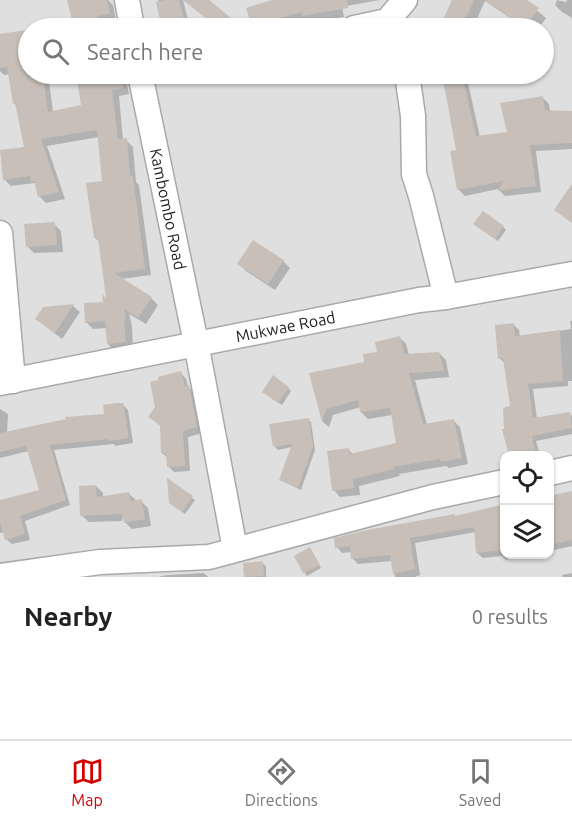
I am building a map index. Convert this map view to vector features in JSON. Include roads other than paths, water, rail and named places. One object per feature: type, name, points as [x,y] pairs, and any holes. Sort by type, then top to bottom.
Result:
[{"type":"street","points":[[127,0],[130,18]]},
{"type":"street","points":[[393,18],[405,0]]},
{"type":"street","name":"Kambombo Road","points":[[143,84],[235,549]]},
{"type":"street","points":[[408,84],[414,174],[446,297]]},
{"type":"street","points":[[0,233],[6,382]]},
{"type":"street","name":"Mukwae Road","points":[[6,382],[419,300],[572,274]]},
{"type":"street","points":[[554,472],[572,468]]},
{"type":"street","points":[[0,576],[100,562],[211,567],[235,549],[433,497],[500,483]]}]
